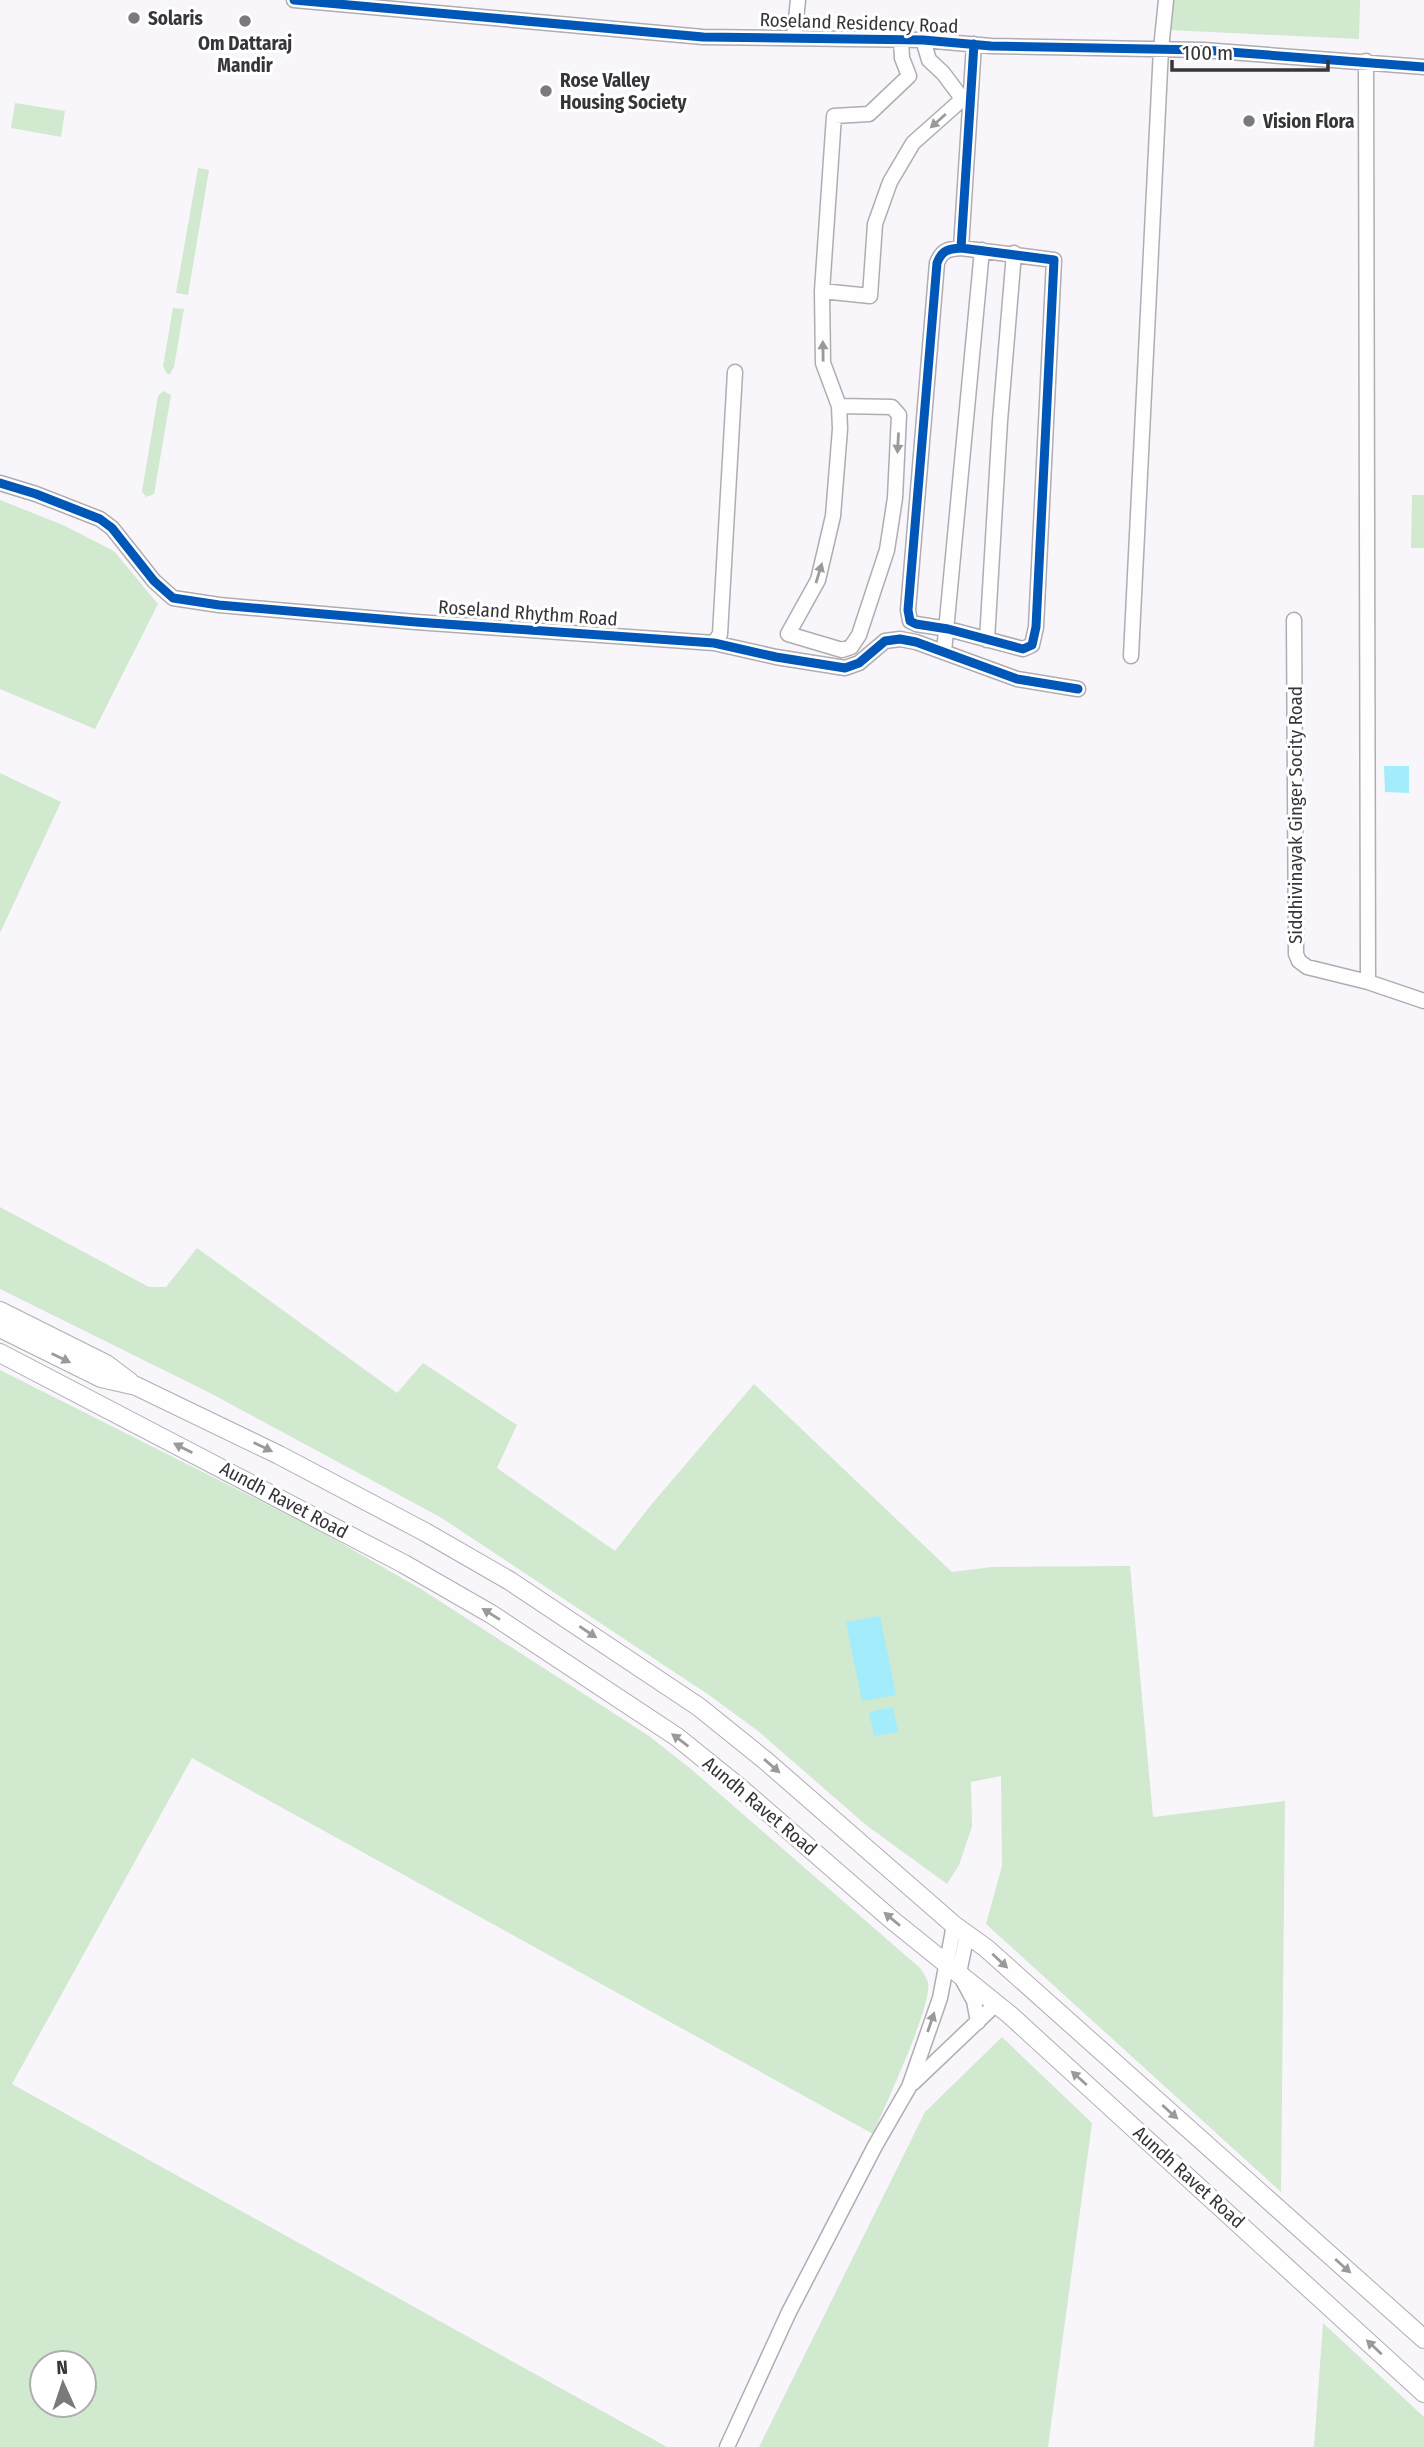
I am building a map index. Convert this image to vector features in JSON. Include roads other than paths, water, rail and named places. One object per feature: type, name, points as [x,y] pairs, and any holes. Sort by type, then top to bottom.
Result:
[{"type":"main road","points":[[0,1311],[106,1364],[136,1386]]},
{"type":"main road","name":"Aundh Ravet Road","points":[[0,1328],[101,1378],[136,1386],[279,1454],[425,1532],[510,1581],[699,1707],[766,1761],[960,1930],[986,1948],[1424,2339]]},
{"type":"main road","name":"Aundh Ravet Road","points":[[0,1353],[404,1564],[491,1614],[677,1738],[996,2004],[1424,2393]]},
{"type":"street","name":"Roseland Residency Road","points":[[294,0],[358,3],[703,37],[923,40],[974,44],[1203,50],[1424,67]]},
{"type":"street","points":[[794,38],[798,0]]},
{"type":"street","points":[[1131,656],[1161,49],[1166,0]]},
{"type":"street","points":[[901,40],[902,58],[909,76]]},
{"type":"street","points":[[822,291],[870,296],[875,224],[890,182],[913,144],[958,103],[961,97],[929,60],[923,40]]},
{"type":"street","points":[[961,248],[974,44]]},
{"type":"street","points":[[839,406],[892,407],[899,415],[895,498],[887,550],[859,635],[851,647],[842,650],[788,634],[818,580],[833,516],[840,429],[839,406],[823,363],[822,291],[834,116],[869,114],[929,60]]},
{"type":"street","points":[[1366,61],[1368,982]]},
{"type":"street","points":[[948,249],[982,250],[1054,260],[1037,627],[1032,645],[1023,649],[948,629],[916,624],[910,621],[908,610],[937,263],[941,254],[948,249]]},
{"type":"street","points":[[944,652],[982,250]]},
{"type":"street","points":[[987,640],[1000,421],[1014,253]]},
{"type":"street","points":[[714,643],[720,634],[736,372]]},
{"type":"street","name":"Roseland Rhythm Road","points":[[0,483],[59,502],[100,519],[113,528],[154,581],[173,598],[219,605],[428,623],[714,643],[776,657],[845,667],[859,663],[885,641],[900,639],[916,642],[1017,679],[1078,689]]},
{"type":"street","name":"Siddhivinayak Ginger Socity Road","points":[[1294,621],[1296,954],[1299,961],[1307,967],[1368,982],[1424,1001]]},
{"type":"street","points":[[727,2447],[789,2312],[875,2146],[909,2087],[952,1967],[960,1930]]},
{"type":"street","points":[[952,1967],[974,2001],[978,2022]]},
{"type":"street","points":[[909,2087],[996,2004]]},
{"type":"water","points":[[1384,766],[1409,766],[1409,793],[1385,792]]},
{"type":"water","points":[[880,1616],[896,1695],[862,1701],[846,1622]]},
{"type":"water","points":[[893,1707],[898,1732],[874,1736],[869,1712]]},
{"type":"place","name":"Solaris","points":[[134,18]]},
{"type":"place","name":"Om Dattaraj Mandir","points":[[245,21]]},
{"type":"place","name":"Rose Valley Housing Society","points":[[546,91]]},
{"type":"place","name":"Vision Flora","points":[[1249,121]]}]
